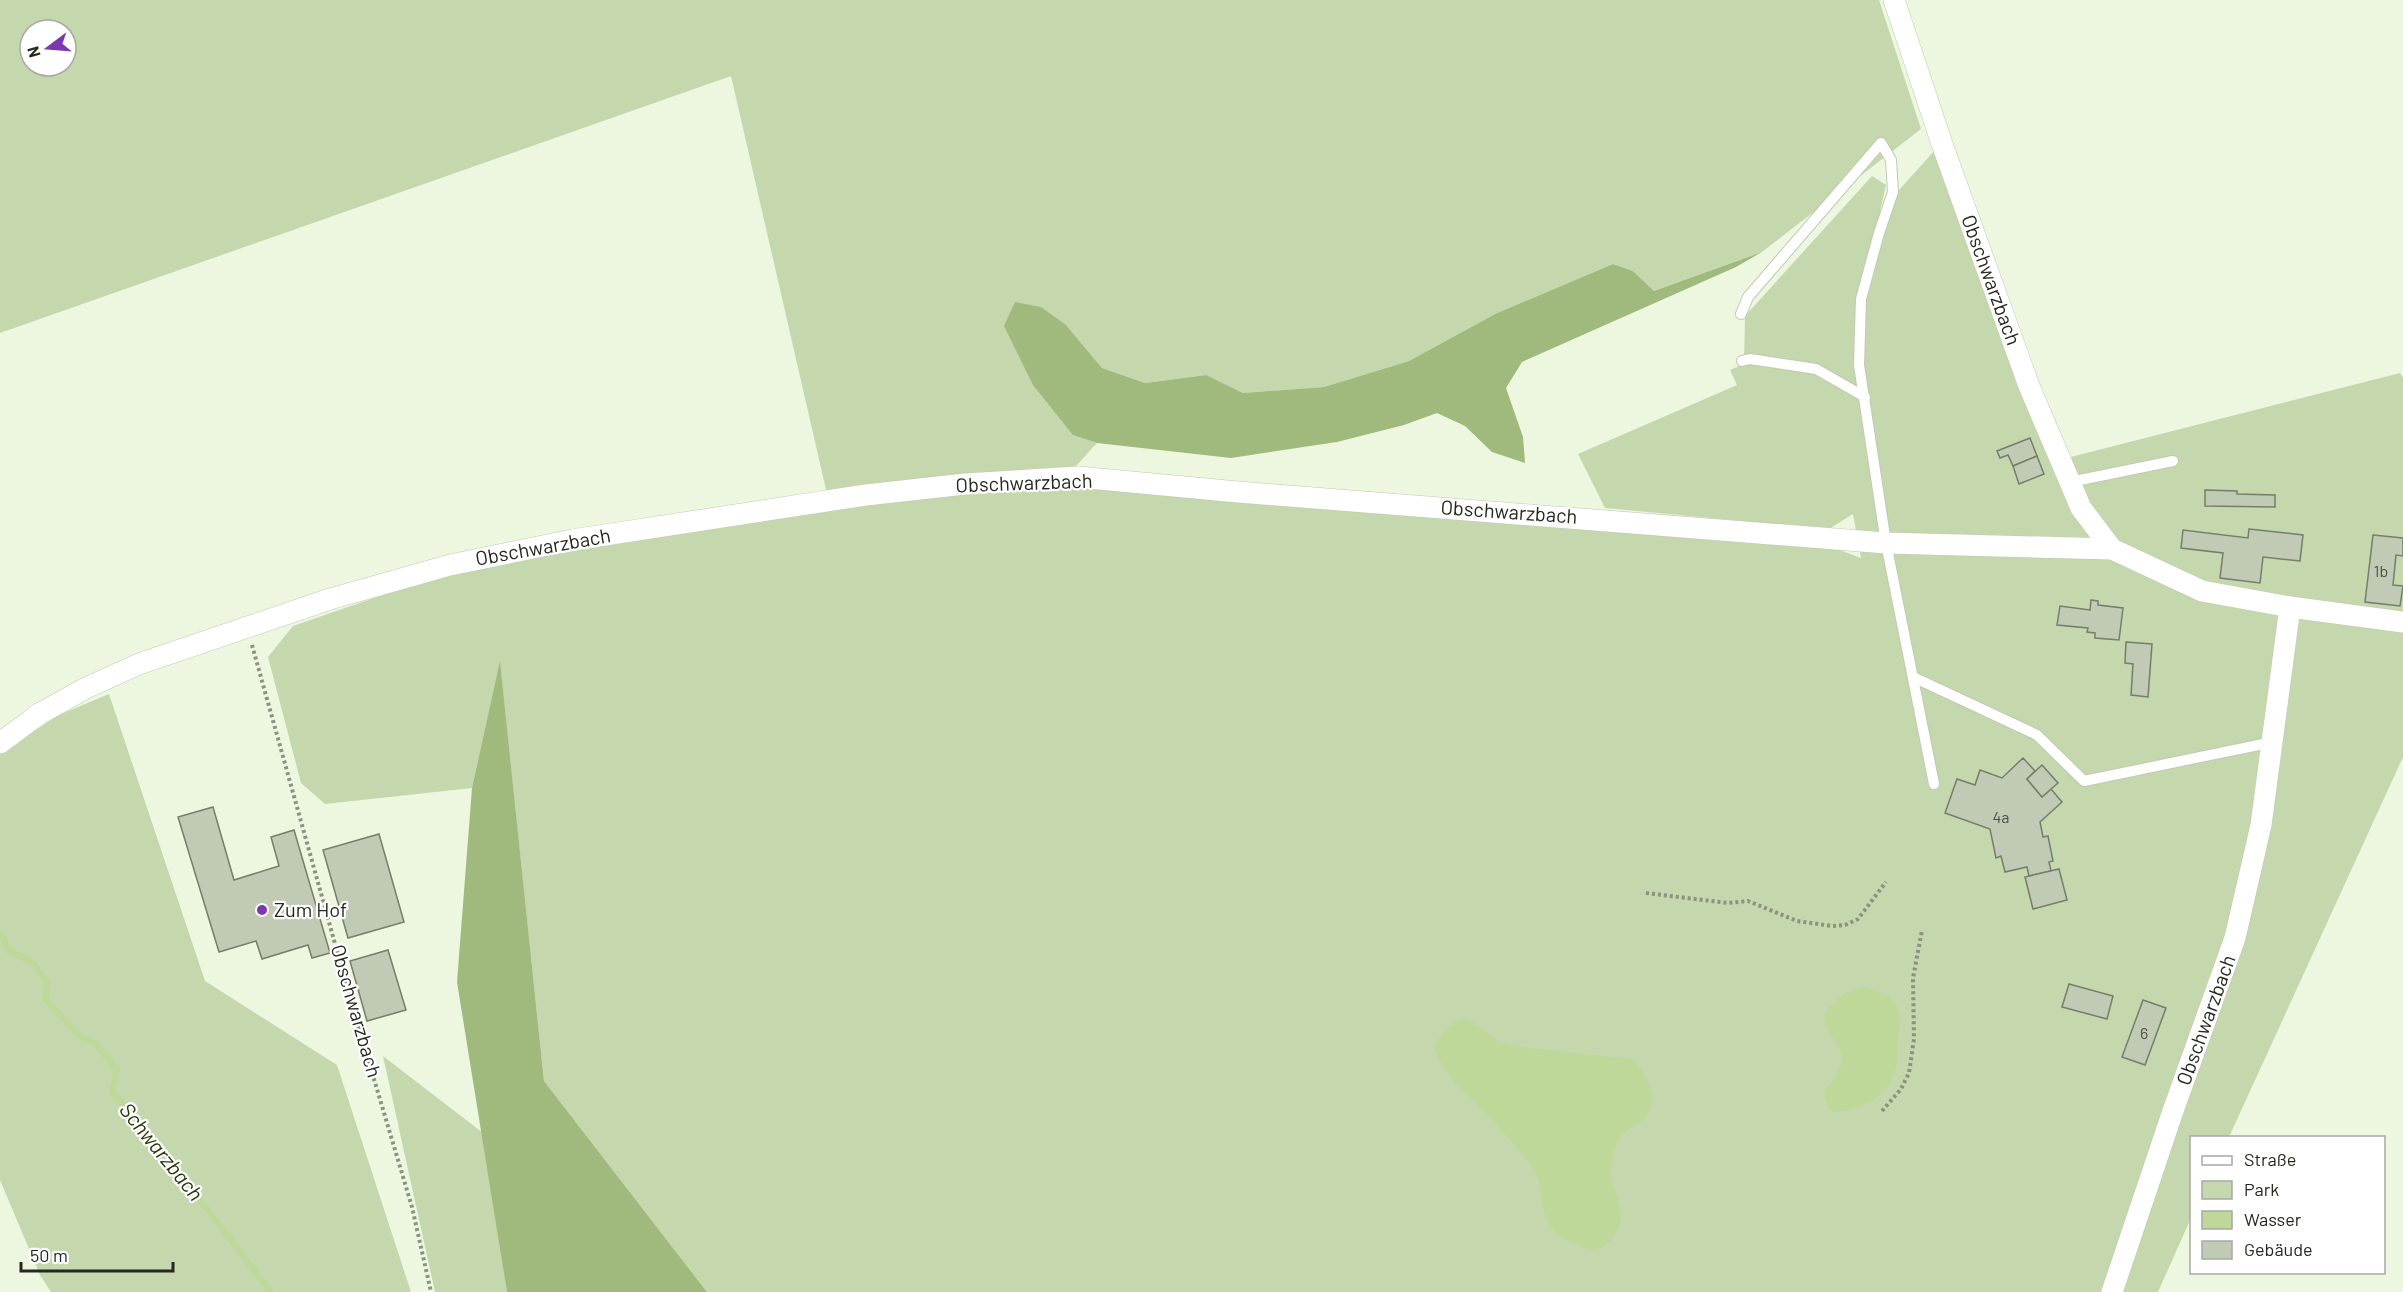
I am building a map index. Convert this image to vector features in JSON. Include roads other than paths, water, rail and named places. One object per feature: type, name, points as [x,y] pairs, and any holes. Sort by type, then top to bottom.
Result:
[{"type":"street","name":"Obschwarzbach","points":[[1894,0],[1942,144],[2029,386],[2081,508],[2112,549]]},
{"type":"street","name":"Obschwarzbach","points":[[0,743],[39,714],[138,664],[330,599],[450,565],[572,540],[866,495],[965,484],[1077,477],[1886,543],[2112,549],[2202,591],[2290,607],[2403,622]]},
{"type":"street","name":"Obschwarzbach","points":[[2112,1292],[2235,938],[2256,855],[2274,741],[2290,607]]},
{"type":"lane","points":[[1741,314],[1748,297],[1881,143],[1891,160],[1893,192],[1861,299],[1859,365],[1886,543],[1934,784]]},
{"type":"lane","points":[[1742,361],[1750,359],[1816,369],[1864,397]]},
{"type":"lane","points":[[2070,482],[2173,461]]},
{"type":"lane","points":[[1913,677],[2037,735],[2084,781],[2274,741]]},
{"type":"water","points":[[1861,987],[1874,989],[1885,995],[1895,1003],[1898,1009],[1900,1022],[1896,1068],[1891,1081],[1871,1102],[1853,1109],[1833,1112],[1828,1108],[1824,1091],[1836,1076],[1841,1065],[1841,1055],[1828,1031],[1825,1012],[1844,994]]},
{"type":"water","points":[[1465,1019],[1501,1043],[1632,1059],[1644,1074],[1651,1092],[1651,1110],[1644,1119],[1621,1136],[1616,1147],[1611,1172],[1621,1214],[1619,1228],[1607,1244],[1595,1250],[1577,1245],[1555,1232],[1547,1221],[1534,1170],[1444,1068],[1435,1046],[1447,1028]]},
{"type":"waterway","name":"Schwarzbach","points":[[0,935],[4,938],[6,949],[32,962],[47,982],[45,999],[82,1038],[95,1043],[117,1069],[112,1093],[132,1112],[271,1292]]},
{"type":"place","name":"Zum Hof","points":[[262,910]]}]
